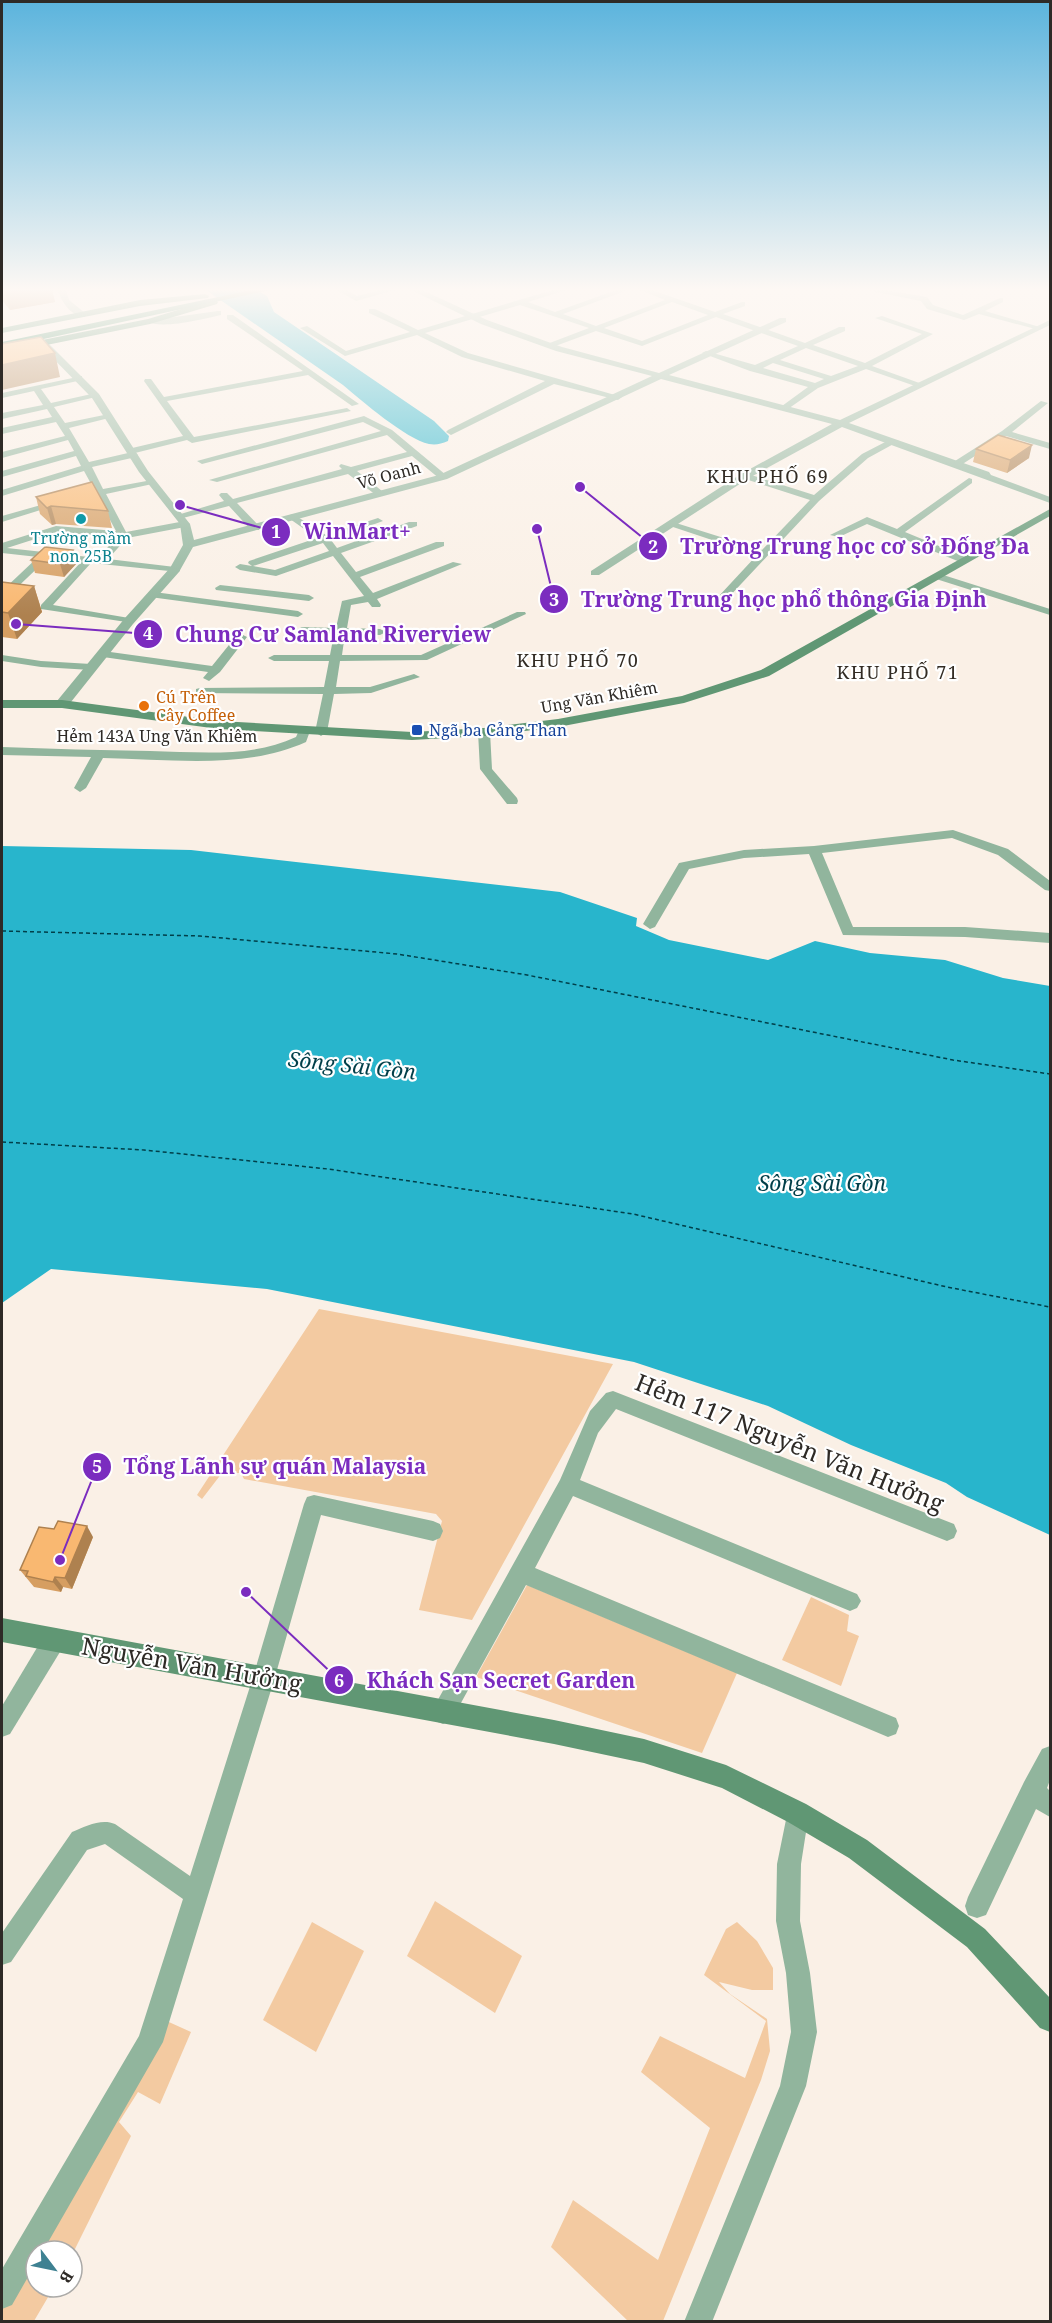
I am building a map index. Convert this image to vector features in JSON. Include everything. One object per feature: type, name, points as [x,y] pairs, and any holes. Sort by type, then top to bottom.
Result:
[{"type":"main road","name":"Ung Văn Khiêm","points":[[2,704],[62,704],[219,725],[412,736],[484,732],[558,723],[684,699],[765,674],[1050,512]]},
{"type":"main road","name":"Nguyễn Văn Hưởng","points":[[2,1630],[554,1732],[644,1751],[726,1777],[797,1813],[858,1849],[974,1937],[1050,2018]]},
{"type":"street","points":[[43,398],[71,437],[123,535]]},
{"type":"street","points":[[2,416],[83,398]]},
{"type":"street","points":[[62,704],[129,621],[175,570],[189,545],[182,520],[152,483],[98,398]]},
{"type":"street","points":[[169,398],[161,400],[190,439],[228,502],[255,528]]},
{"type":"street","points":[[334,398],[351,407]]},
{"type":"street","points":[[341,398],[351,407]]},
{"type":"street","points":[[451,432],[518,398]]},
{"type":"street","name":"Võ Oanh","points":[[189,545],[443,477],[615,398]]},
{"type":"street","points":[[749,398],[841,423],[958,463],[986,477],[1050,498]]},
{"type":"street","points":[[785,408],[798,398]]},
{"type":"street","points":[[595,573],[745,476],[841,423],[891,398]]},
{"type":"street","points":[[958,463],[1005,433],[1044,403]]},
{"type":"street","points":[[2,548],[36,509],[87,466],[190,439],[351,407]]},
{"type":"street","points":[[2,431],[110,417]]},
{"type":"street","points":[[202,461],[364,419],[389,432],[443,477]]},
{"type":"street","points":[[214,480],[389,432]]},
{"type":"street","points":[[1005,433],[1050,446]]},
{"type":"street","points":[[303,435],[379,493]]},
{"type":"street","points":[[2,455],[71,437]]},
{"type":"street","points":[[723,597],[816,499],[865,456],[894,441]]},
{"type":"street","points":[[36,509],[2,474],[79,452]]},
{"type":"street","points":[[2,493],[36,509],[123,535],[142,534],[228,502],[414,453]]},
{"type":"street","points":[[745,476],[816,499]]},
{"type":"street","points":[[899,532],[969,481]]},
{"type":"street","points":[[81,497],[152,483]]},
{"type":"street","points":[[2,519],[70,500]]},
{"type":"street","points":[[853,514],[964,560]]},
{"type":"street","points":[[293,517],[326,540],[374,601]]},
{"type":"street","points":[[253,563],[326,540],[378,520]]},
{"type":"street","points":[[835,535],[867,520]]},
{"type":"street","points":[[240,567],[276,573],[413,524]]},
{"type":"street","points":[[672,525],[764,554]]},
{"type":"street","points":[[101,561],[123,535]]},
{"type":"street","points":[[354,576],[440,544]]},
{"type":"street","points":[[2,548],[175,570]]},
{"type":"street","points":[[2,596],[46,555]]},
{"type":"street","points":[[89,560],[45,607],[129,621]]},
{"type":"street","points":[[321,732],[337,659],[346,603],[374,601],[457,564]]},
{"type":"street","points":[[937,576],[1050,612]]},
{"type":"street","points":[[220,588],[309,598]]},
{"type":"street","points":[[255,608],[266,593]]},
{"type":"street","points":[[154,595],[298,614]]},
{"type":"street","points":[[274,658],[418,658],[436,653],[521,614]]},
{"type":"street","points":[[302,630],[380,632]]},
{"type":"street","points":[[241,637],[200,691],[371,690],[414,677]]},
{"type":"street","points":[[103,654],[216,670]]},
{"type":"street","points":[[2,658],[41,664],[91,667]]},
{"type":"street","name":"Hẻm 143A Ung Văn Khiêm","points":[[2,751],[220,756],[263,753],[292,745],[302,739],[304,731]]},
{"type":"street","points":[[484,732],[486,769],[512,801]]},
{"type":"street","points":[[80,788],[99,754]]},
{"type":"street","points":[[650,924],[684,866],[744,854],[814,850],[953,834],[1003,852],[1050,887]]},
{"type":"street","points":[[814,850],[848,932],[964,932],[1020,934],[1050,938]]},
{"type":"street","name":"Hẻm 117 Nguyễn Văn Hưởng","points":[[443,1713],[568,1485],[594,1419],[613,1399],[947,1531]]},
{"type":"street","points":[[568,1485],[850,1601]]},
{"type":"street","points":[[2,2295],[150,2042],[264,1677],[314,1504],[433,1532]]},
{"type":"street","points":[[520,1572],[888,1726]]},
{"type":"street","points":[[2,1726],[55,1639]]},
{"type":"street","points":[[977,1906],[1050,1757]]},
{"type":"street","points":[[1032,1790],[1050,1806]]},
{"type":"street","points":[[698,2322],[793,2086],[804,2032],[798,1973],[788,1921],[789,1864],[797,1813]]},
{"type":"street","points":[[2,1953],[80,1840],[107,1832],[197,1895]]},
{"type":"shaded area","points":[[319,1309],[613,1364],[472,1620],[419,1610],[442,1521],[436,1514],[244,1479],[241,1473],[222,1473],[202,1499],[197,1495]]},
{"type":"shaded area","points":[[527,1585],[737,1673],[702,1753],[476,1677]]},
{"type":"shaded area","points":[[811,1597],[849,1615],[847,1631],[859,1636],[841,1686],[782,1660]]},
{"type":"shaded area","points":[[435,1901],[522,1956],[495,2013],[407,1956]]},
{"type":"shaded area","points":[[312,1922],[364,1951],[316,2052],[263,2020]]},
{"type":"shaded area","points":[[737,1922],[757,1941],[773,1968],[773,1990],[752,1990],[719,1982],[730,1994],[767,2019],[770,2051],[761,2080],[663,2321],[628,2321],[551,2247],[573,2200],[658,2260],[710,2128],[641,2072],[660,2036],[745,2078],[766,2021],[704,1975],[726,1929]]},
{"type":"shaded area","points":[[160,2018],[191,2032],[160,2104],[138,2092],[119,2122],[131,2136],[80,2239],[35,2239]]},
{"type":"shaded area","points":[[24,2259],[24,2299],[47,2299],[34,2321],[2,2322],[2,2298]]},
{"type":"water","points":[[359,398],[401,398],[434,421],[449,436],[448,441],[429,444],[419,441],[384,419]]},
{"type":"water","name":"Sông Sài Gòn","points":[[2,846],[191,850],[560,892],[637,918],[636,926],[669,940],[768,960],[815,941],[870,953],[945,960],[1003,978],[1050,986],[1050,1535],[967,1497],[946,1483],[851,1445],[768,1406],[634,1362],[267,1289],[51,1269],[2,1303]]},
{"type":"building","points":[[998,435],[1032,445],[1010,460],[976,449]]},
{"type":"building","points":[[92,482],[108,511],[51,506],[47,508],[36,497]]},
{"type":"building","points":[[45,547],[73,550],[60,564],[31,560]]},
{"type":"building","points":[[2,582],[34,586],[8,613],[2,612]]},
{"type":"building","points":[[58,1521],[87,1526],[65,1578],[55,1577],[53,1582],[26,1576],[28,1571],[20,1570],[39,1527],[54,1529]]},
{"type":"ferry route","points":[[2,931],[200,936],[397,954],[527,975],[953,1060],[1050,1074]]},
{"type":"ferry route","points":[[2,1142],[144,1150],[328,1169],[633,1214],[947,1287],[1050,1307]]},
{"type":"place","name":"Trường Trung học cơ sở Đống Đa","points":[[580,487]]},
{"type":"place","name":"WinMart+","points":[[180,505]]},
{"type":"place","name":"Trường mầm non 25B","points":[[81,519]]},
{"type":"place","name":"Trường Trung học phổ thông Gia Định","points":[[537,529]]},
{"type":"place","name":"Chung Cư Samland Riverview","points":[[16,624]]},
{"type":"place","name":"Cú Trên Cây Coffee","points":[[144,706]]},
{"type":"place","name":"Ngã ba Cảng Than","points":[[417,730]]},
{"type":"place","name":"Tổng Lãnh sự quán Malaysia","points":[[60,1560]]},
{"type":"place","name":"Khách Sạn Secret Garden","points":[[246,1592]]},
{"type":"district","name":"KHU PHỐ 69","points":[[768,476]]},
{"type":"district","name":"KHU PHỐ 70","points":[[578,660]]},
{"type":"district","name":"KHU PHỐ 71","points":[[898,672]]}]
